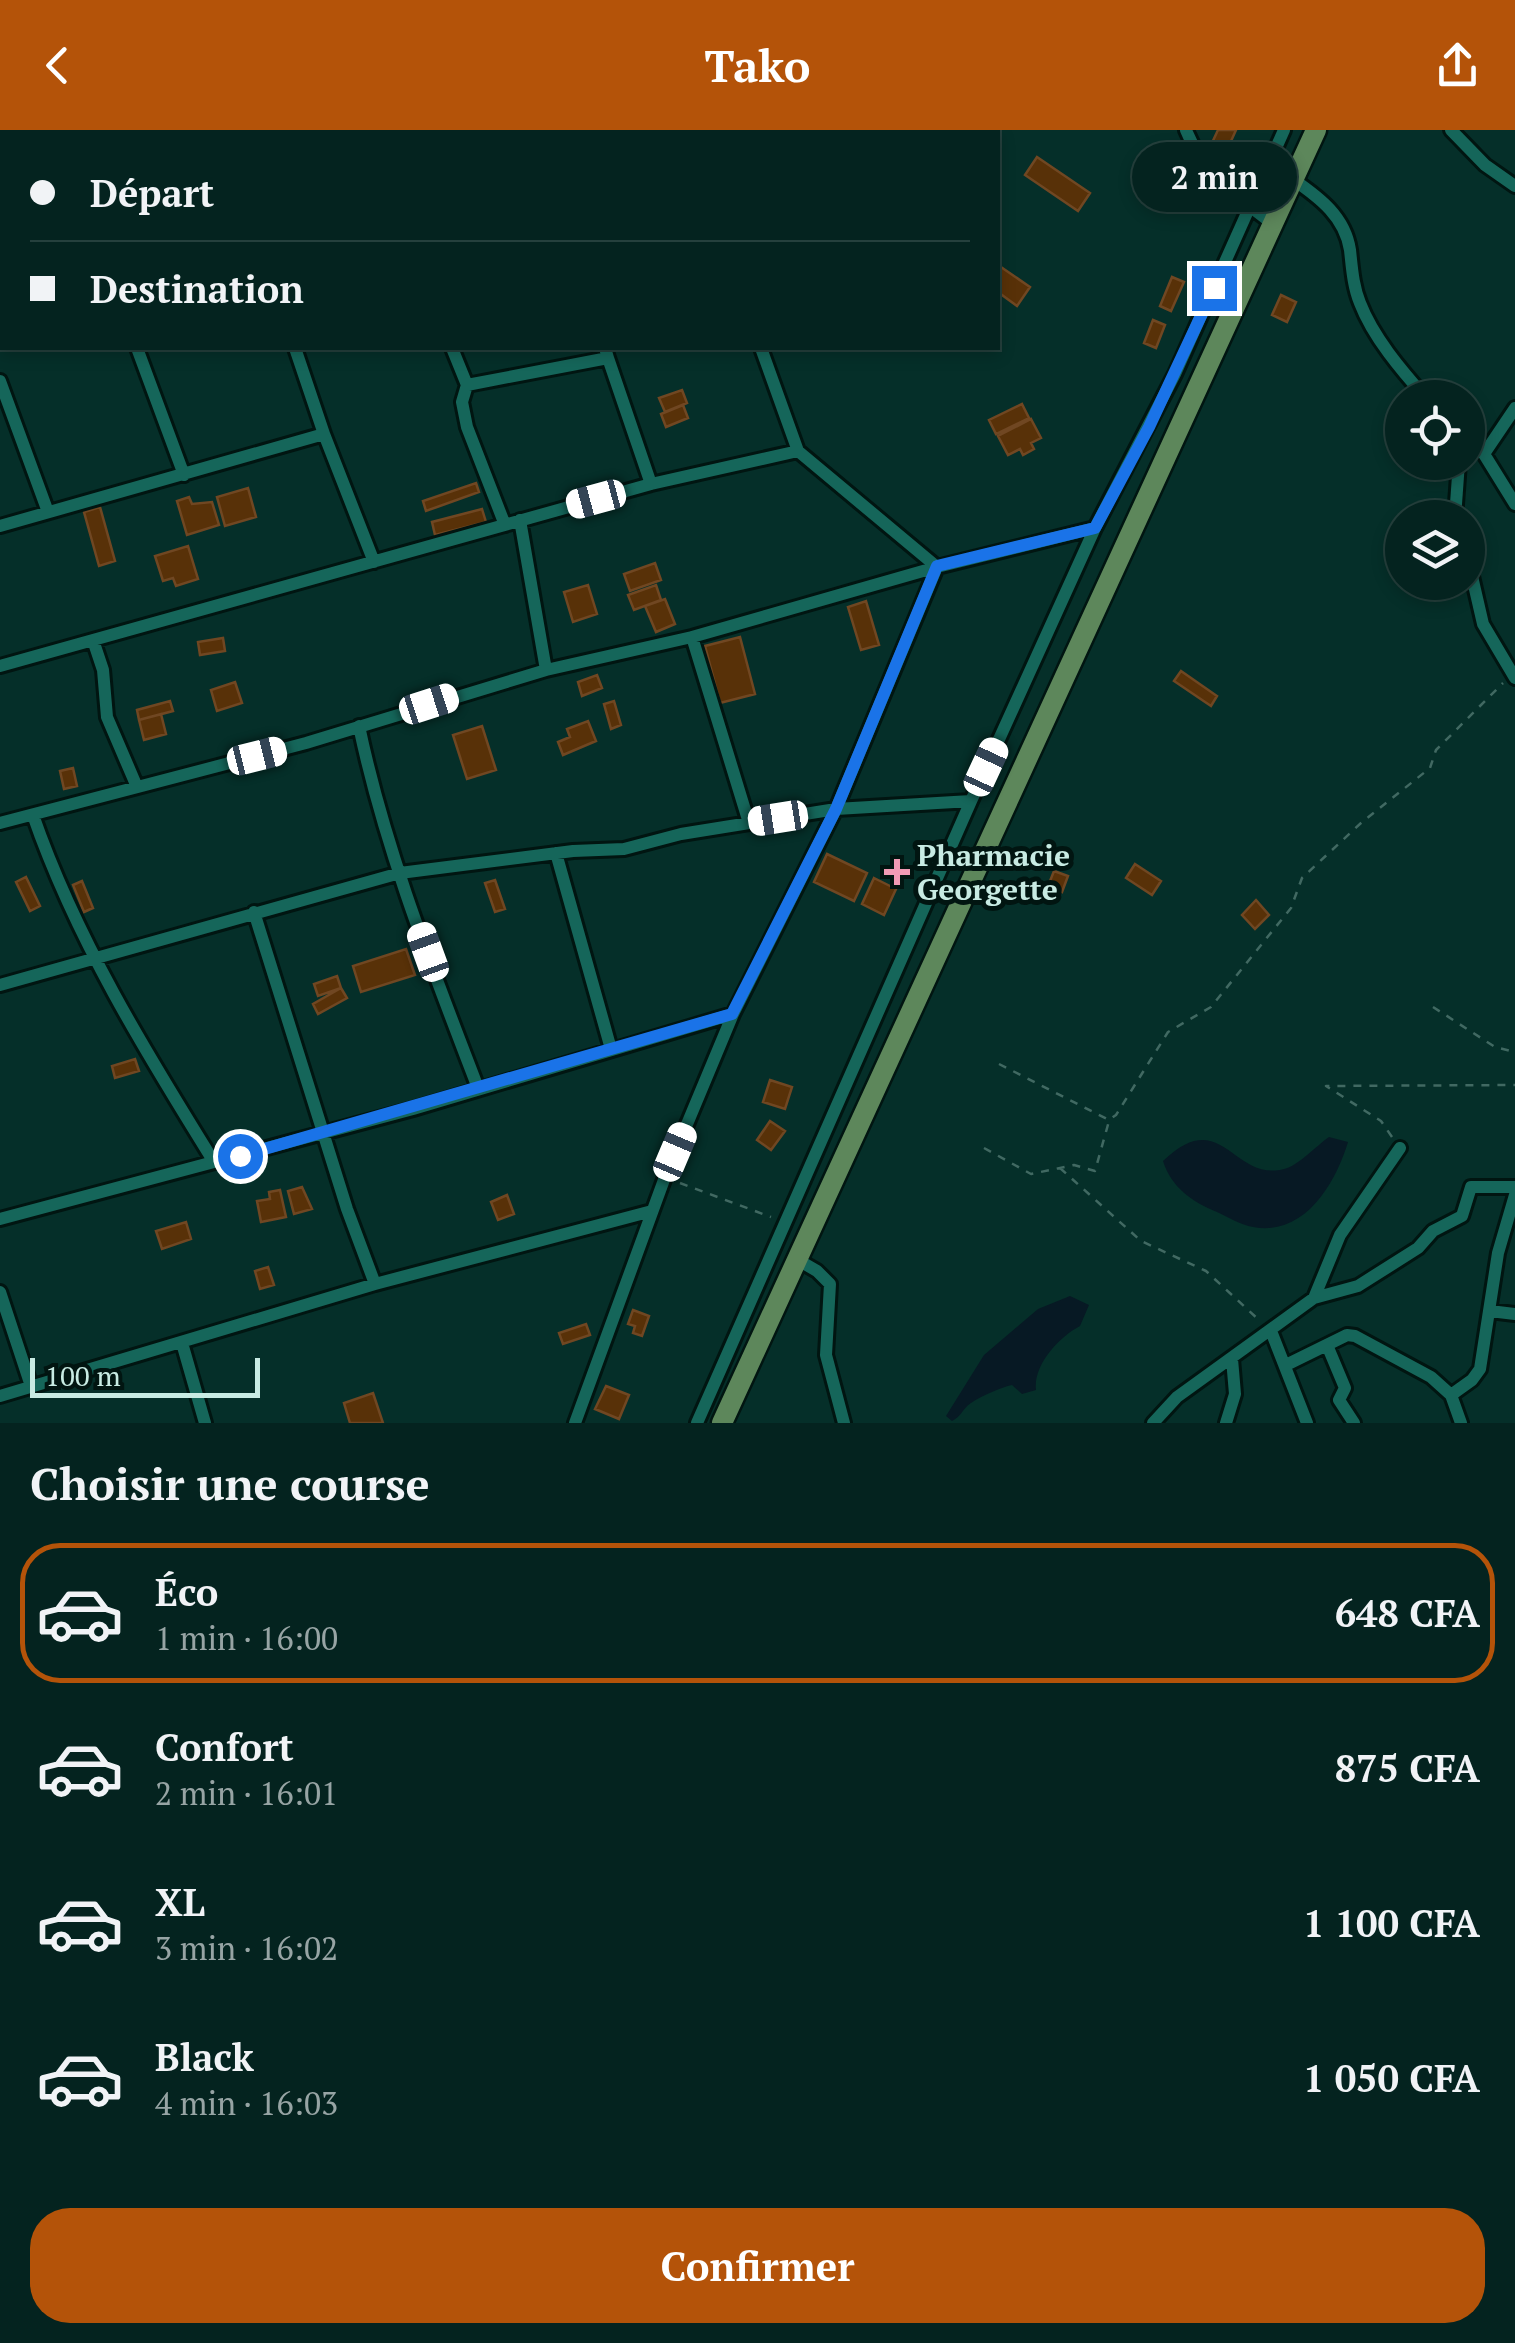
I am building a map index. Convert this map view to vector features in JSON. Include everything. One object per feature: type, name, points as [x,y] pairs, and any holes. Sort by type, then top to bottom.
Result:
[{"type":"main road","points":[[722,1423],[1316,130]]},
{"type":"street","points":[[1186,130],[1202,164],[1274,224]]},
{"type":"street","points":[[697,1423],[971,801],[1095,528],[1149,427],[1284,130]]},
{"type":"street","points":[[1450,130],[1484,165],[1515,186]]},
{"type":"street","points":[[1294,180],[1340,220],[1361,306],[1410,380]]},
{"type":"street","points":[[138,350],[184,475]]},
{"type":"street","points":[[296,350],[374,562]]},
{"type":"street","points":[[453,350],[466,385],[462,402],[467,427],[505,524]]},
{"type":"street","points":[[763,350],[798,450],[937,566]]},
{"type":"street","points":[[466,385],[606,353],[651,484]]},
{"type":"street","points":[[0,381],[48,512]]},
{"type":"street","points":[[1485,453],[1515,408]]},
{"type":"street","points":[[0,526],[324,434]]},
{"type":"street","points":[[0,666],[651,484],[798,450]]},
{"type":"street","points":[[1485,456],[1515,504]]},
{"type":"street","points":[[520,520],[546,670]]},
{"type":"street","points":[[0,823],[359,726],[546,670],[692,637],[937,566],[1095,528]]},
{"type":"street","points":[[574,1423],[665,1177],[732,1014],[836,809],[937,566]]},
{"type":"street","points":[[1478,600],[1484,624],[1514,675]]},
{"type":"street","points":[[692,637],[749,823]]},
{"type":"street","points":[[93,640],[103,670],[107,718],[137,787]]},
{"type":"street","points":[[359,726],[400,873],[478,1088]]},
{"type":"street","points":[[0,985],[400,873],[624,849],[681,834],[836,809],[971,801]]},
{"type":"street","points":[[33,815],[60,884],[127,1020],[214,1162]]},
{"type":"street","points":[[556,854],[611,1049]]},
{"type":"street","points":[[254,912],[375,1284]]},
{"type":"street","points":[[0,1220],[324,1132],[732,1014]]},
{"type":"street","points":[[1314,1298],[1340,1235],[1400,1148]]},
{"type":"street","points":[[1152,1423],[1177,1397],[1314,1298],[1358,1286],[1418,1248],[1433,1231],[1462,1216],[1471,1187],[1515,1187]]},
{"type":"street","points":[[1451,1395],[1480,1369],[1504,1224],[1515,1195]]},
{"type":"street","points":[[0,1396],[375,1284],[652,1212]]},
{"type":"street","points":[[798,1260],[818,1270],[830,1284],[826,1356],[844,1423]]},
{"type":"street","points":[[0,1292],[30,1386]]},
{"type":"street","points":[[1490,1311],[1515,1314]]},
{"type":"street","points":[[1270,1330],[1307,1423]]},
{"type":"street","points":[[1286,1365],[1347,1335],[1355,1336],[1410,1363],[1451,1395],[1462,1423]]},
{"type":"street","points":[[182,1343],[205,1423]]},
{"type":"street","points":[[1327,1345],[1345,1388],[1339,1400],[1354,1423]]},
{"type":"street","points":[[1226,1423],[1235,1394],[1232,1359]]},
{"type":"path","points":[[984,1148],[1031,1174],[1074,1164],[1094,1171],[1109,1120],[1116,1115],[1168,1032],[1211,1007],[1291,908],[1302,878],[1430,768],[1436,750],[1514,675]]},
{"type":"path","points":[[1433,1007],[1495,1046],[1515,1052]]},
{"type":"path","points":[[999,1064],[1109,1120]]},
{"type":"path","points":[[1400,1148],[1381,1121],[1326,1086],[1515,1085]]},
{"type":"path","points":[[1060,1168],[1140,1241],[1206,1271],[1270,1330]]},
{"type":"path","points":[[665,1177],[786,1223]]},
{"type":"water","points":[[1329,1137],[1348,1142],[1326,1189],[1303,1215],[1272,1228],[1244,1225],[1199,1203],[1177,1186],[1163,1161],[1199,1140],[1214,1142],[1251,1165],[1266,1170],[1284,1169]]},
{"type":"water","points":[[1070,1296],[1089,1305],[1080,1326],[1056,1344],[1043,1362],[1036,1390],[1022,1394],[1008,1386],[975,1400],[952,1421],[946,1416],[984,1355],[1038,1309]]},
{"type":"building","points":[[1218,130],[1236,130],[1222,161],[1216,159],[1211,145]]},
{"type":"building","points":[[1037,157],[1090,193],[1078,211],[1025,175]]},
{"type":"building","points":[[1000,266],[1030,287],[1017,306],[1000,293]]},
{"type":"building","points":[[1172,277],[1184,282],[1171,311],[1160,306]]},
{"type":"building","points":[[1281,295],[1296,302],[1287,322],[1272,315]]},
{"type":"building","points":[[1153,320],[1165,325],[1156,348],[1144,343]]},
{"type":"building","points":[[682,390],[687,403],[665,412],[659,398]]},
{"type":"building","points":[[1022,404],[1029,418],[996,434],[989,420]]},
{"type":"building","points":[[683,405],[688,418],[666,427],[661,414]]},
{"type":"building","points":[[1031,419],[1041,438],[1031,443],[1034,449],[1023,455],[1020,449],[1008,455],[998,436]]},
{"type":"building","points":[[476,483],[479,492],[426,511],[423,501]]},
{"type":"building","points":[[248,488],[256,517],[225,526],[217,497]]},
{"type":"building","points":[[189,497],[192,504],[212,502],[219,525],[187,535],[177,501]]},
{"type":"building","points":[[100,507],[115,561],[99,566],[84,512]]},
{"type":"building","points":[[482,509],[486,522],[435,535],[432,522]]},
{"type":"building","points":[[188,546],[198,579],[176,586],[173,578],[163,581],[155,556]]},
{"type":"building","points":[[655,563],[661,580],[630,591],[624,574]]},
{"type":"building","points":[[588,585],[597,614],[573,622],[564,592]]},
{"type":"building","points":[[656,585],[661,600],[634,610],[628,595]]},
{"type":"building","points":[[665,599],[675,624],[656,632],[645,606]]},
{"type":"building","points":[[866,601],[879,645],[861,650],[848,607]]},
{"type":"building","points":[[740,637],[755,694],[720,703],[705,646]]},
{"type":"building","points":[[223,638],[225,651],[200,655],[198,642]]},
{"type":"building","points":[[1181,671],[1217,696],[1211,706],[1174,681]]},
{"type":"building","points":[[597,675],[602,688],[582,696],[578,682]]},
{"type":"building","points":[[235,682],[242,703],[217,711],[211,690]]},
{"type":"building","points":[[170,701],[173,711],[139,720],[137,710]]},
{"type":"building","points":[[614,701],[621,725],[611,729],[604,704]]},
{"type":"building","points":[[161,714],[166,734],[144,740],[139,720]]},
{"type":"building","points":[[588,721],[596,741],[563,755],[558,742],[570,737],[567,729]]},
{"type":"building","points":[[482,726],[496,770],[467,779],[453,735]]},
{"type":"building","points":[[73,768],[77,786],[64,789],[60,771]]},
{"type":"building","points":[[827,854],[867,873],[854,901],[814,882]]},
{"type":"building","points":[[1135,864],[1161,881],[1152,895],[1126,878]]},
{"type":"building","points":[[1054,871],[1068,876],[1062,892],[1048,886]]},
{"type":"building","points":[[26,877],[40,906],[30,911],[16,882]]},
{"type":"building","points":[[874,878],[896,889],[884,915],[862,904]]},
{"type":"building","points":[[495,880],[505,909],[495,912],[485,883]]},
{"type":"building","points":[[82,881],[93,908],[84,912],[73,885]]},
{"type":"building","points":[[1256,900],[1269,915],[1255,929],[1242,915]]},
{"type":"building","points":[[406,949],[415,975],[361,992],[353,966]]},
{"type":"building","points":[[337,976],[341,988],[318,996],[314,984]]},
{"type":"building","points":[[341,988],[347,998],[318,1014],[313,1004]]},
{"type":"building","points":[[135,1059],[139,1071],[115,1078],[112,1066]]},
{"type":"building","points":[[770,1080],[792,1087],[785,1109],[763,1102]]},
{"type":"building","points":[[770,1121],[785,1131],[771,1150],[757,1140]]},
{"type":"building","points":[[302,1187],[312,1209],[294,1214],[288,1191]]},
{"type":"building","points":[[280,1190],[286,1217],[261,1222],[257,1201],[270,1199],[269,1192]]},
{"type":"building","points":[[507,1195],[514,1214],[498,1220],[491,1202]]},
{"type":"building","points":[[186,1222],[191,1239],[162,1249],[156,1231]]},
{"type":"building","points":[[268,1267],[274,1285],[260,1289],[255,1271]]},
{"type":"building","points":[[633,1310],[649,1316],[642,1336],[633,1333],[635,1326],[628,1324]]},
{"type":"building","points":[[586,1324],[590,1335],[563,1344],[559,1333]]},
{"type":"building","points":[[606,1386],[629,1395],[619,1419],[595,1409]]},
{"type":"building","points":[[373,1393],[383,1423],[350,1423],[344,1403]]},
{"type":"place","name":"Pharmacie Georgette","points":[[897,872]]},
{"type":"route","points":[[240,1156],[732,1014],[836,809],[937,566],[1095,528],[1149,427],[1214,288]]}]
